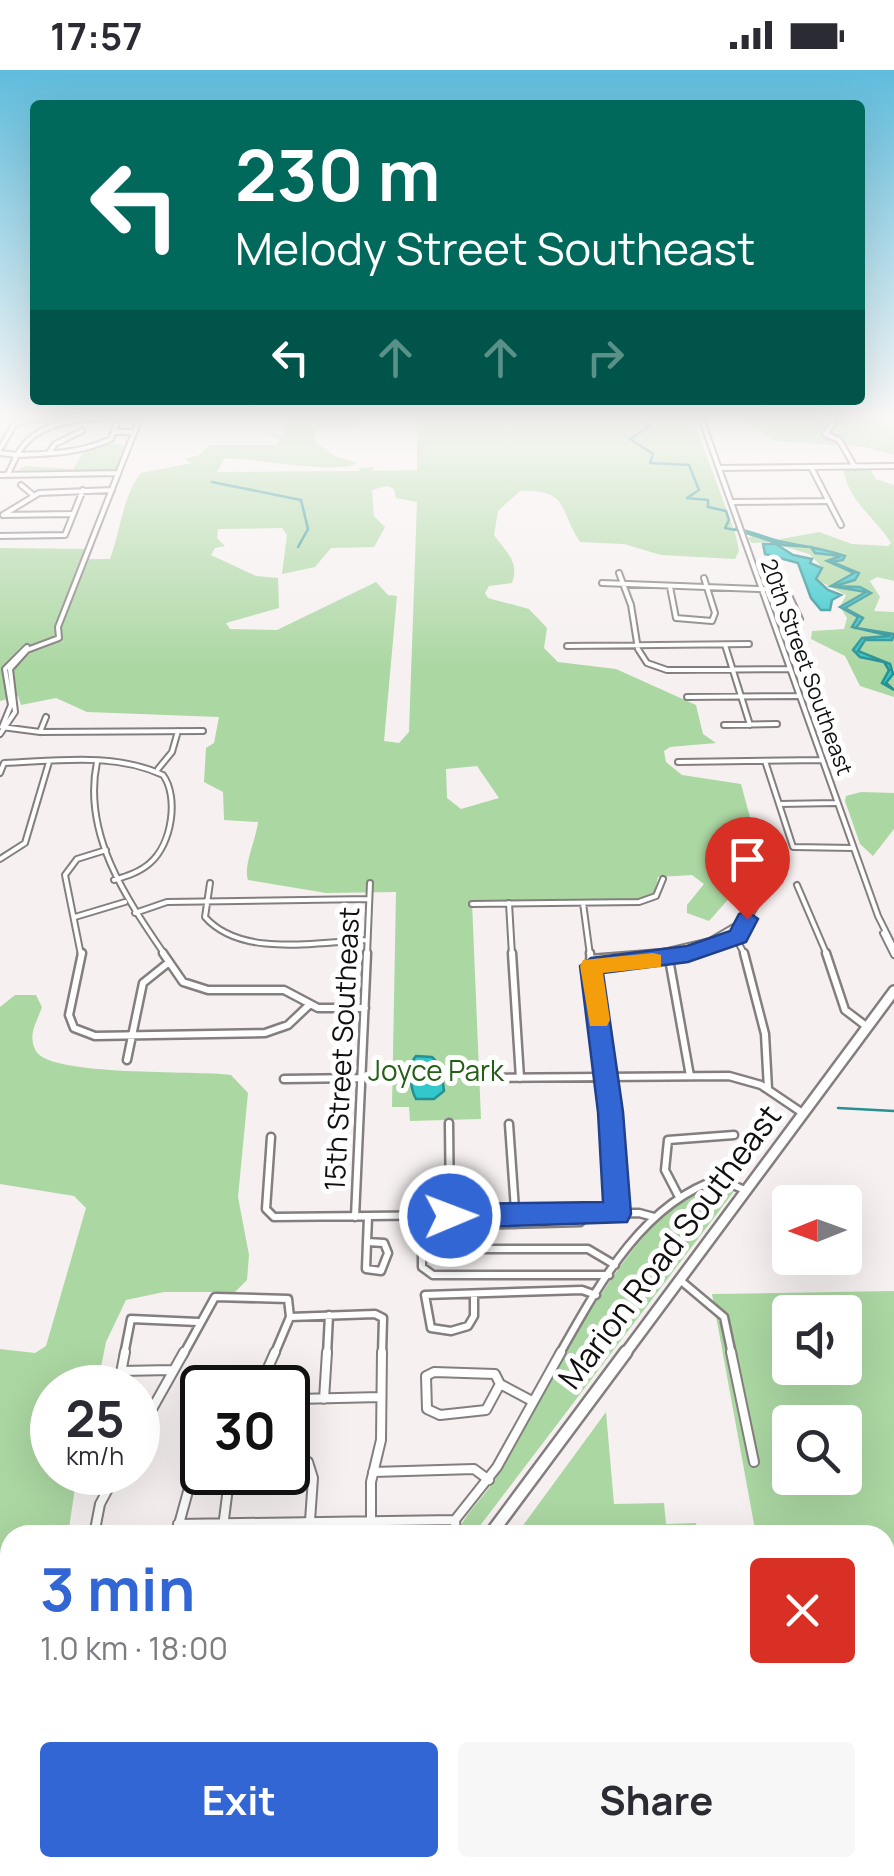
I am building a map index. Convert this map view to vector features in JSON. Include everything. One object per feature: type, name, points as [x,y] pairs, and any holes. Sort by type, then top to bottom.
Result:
[{"type":"main road","name":"Marion Road Southeast","points":[[497,1525],[894,992]]},
{"type":"street","points":[[1,515],[23,499]]},
{"type":"street","points":[[0,536],[65,536],[80,499]]},
{"type":"street","points":[[109,499],[59,637],[28,646],[7,664],[3,678],[11,705],[2,729],[203,731]]},
{"type":"street","points":[[730,502],[827,501],[841,525]]},
{"type":"street","name":"20th Street Southeast","points":[[730,502],[885,944],[894,952]]},
{"type":"street","points":[[1,515],[74,514]]},
{"type":"street","points":[[774,563],[800,619]]},
{"type":"street","points":[[620,572],[631,607],[636,645],[649,666],[789,669]]},
{"type":"street","points":[[670,586],[674,613],[688,622],[716,618],[704,578]]},
{"type":"street","points":[[602,583],[786,590]]},
{"type":"street","points":[[725,644],[750,725]]},
{"type":"street","points":[[567,646],[749,644]]},
{"type":"street","points":[[687,697],[798,696]]},
{"type":"street","points":[[40,732],[46,716]]},
{"type":"street","points":[[724,725],[777,724]]},
{"type":"street","points":[[158,769],[172,752],[178,731]]},
{"type":"street","points":[[678,762],[822,760]]},
{"type":"street","points":[[765,761],[795,848],[854,848]]},
{"type":"street","points":[[0,860],[25,843],[50,762]]},
{"type":"street","points":[[98,762],[91,791],[114,880],[183,982],[196,989],[284,990],[308,1006],[365,1008]]},
{"type":"street","points":[[0,773],[4,763],[133,762],[158,769],[169,780],[174,793],[163,848],[150,866],[114,880]]},
{"type":"street","points":[[778,804],[837,803]]},
{"type":"street","points":[[106,850],[80,858],[66,871],[65,883],[83,954],[69,1010],[71,1024],[88,1035],[272,1032],[294,1020],[308,1006]]},
{"type":"street","points":[[472,904],[646,901],[660,892],[663,879]]},
{"type":"street","points":[[210,883],[207,923],[234,940],[367,940]]},
{"type":"street","name":"15th Street Southeast","points":[[355,1217],[370,884]]},
{"type":"street","points":[[797,886],[818,927],[844,1010],[868,1028]]},
{"type":"street","points":[[134,913],[167,902],[369,899]]},
{"type":"street","points":[[76,917],[126,902]]},
{"type":"street","points":[[583,903],[606,1077],[617,1214]]},
{"type":"street","points":[[508,904],[520,1078]]},
{"type":"street","points":[[590,962],[668,959],[735,933],[756,905]]},
{"type":"street","points":[[590,962],[667,952],[735,933]]},
{"type":"street","points":[[735,933],[772,1063],[768,1089]]},
{"type":"street","points":[[668,959],[690,1076]]},
{"type":"street","points":[[127,1060],[143,983],[153,970],[169,963]]},
{"type":"street","points":[[284,1079],[362,1078]]},
{"type":"street","points":[[483,1078],[743,1078],[768,1089],[804,1114]]},
{"type":"street","points":[[449,1123],[450,1216]]},
{"type":"street","points":[[509,1124],[516,1219]]},
{"type":"street","points":[[679,1198],[668,1178],[666,1142],[680,1136],[734,1135]]},
{"type":"street","points":[[271,1137],[269,1214],[282,1218],[450,1216],[580,1222],[588,1214],[654,1217]]},
{"type":"street","points":[[455,1525],[455,1520],[488,1480],[596,1295],[654,1217],[679,1198],[718,1179],[747,1191]]},
{"type":"street","points":[[424,1216],[434,1226],[516,1219]]},
{"type":"street","points":[[367,1242],[384,1244],[388,1253],[381,1271],[366,1269],[367,1242],[368,1217]]},
{"type":"street","points":[[609,1275],[433,1276],[422,1267],[422,1254],[438,1248],[588,1249],[615,1266]]},
{"type":"street","points":[[680,1280],[724,1317],[754,1462]]},
{"type":"street","points":[[474,1294],[474,1316],[468,1326],[451,1331],[431,1328],[425,1296],[474,1294],[582,1290],[596,1295]]},
{"type":"street","points":[[160,1393],[215,1297],[288,1298],[290,1317],[269,1365]]},
{"type":"street","points":[[290,1317],[375,1314],[383,1318],[381,1440],[374,1472],[371,1525]]},
{"type":"street","points":[[324,1398],[330,1315]]},
{"type":"street","points":[[123,1365],[131,1319],[198,1322]]},
{"type":"street","points":[[160,1370],[172,1370]]},
{"type":"street","points":[[500,1384],[486,1410],[440,1415],[427,1409],[426,1376],[434,1372],[487,1372],[532,1402]]},
{"type":"street","points":[[310,1398],[382,1397]]},
{"type":"street","points":[[310,1468],[313,1478],[310,1525]]},
{"type":"street","points":[[374,1472],[474,1469],[488,1480]]},
{"type":"street","points":[[96,1525],[105,1495]]},
{"type":"street","points":[[187,1495],[178,1524],[455,1520]]},
{"type":"street","points":[[223,1523],[227,1495]]},
{"type":"green space","name":"Joyce Park","points":[[373,499],[374,516],[385,527],[374,547],[331,548],[315,567],[282,574],[287,535],[282,528],[218,529],[217,538],[225,546],[215,548],[211,555],[256,576],[278,578],[279,608],[226,623],[230,629],[277,630],[376,582],[388,595],[397,596],[384,741],[399,743],[409,732],[417,502],[403,499],[511,499],[498,511],[494,535],[510,557],[514,575],[512,583],[489,586],[485,593],[488,598],[529,609],[547,628],[544,648],[558,662],[616,669],[696,705],[703,734],[716,743],[670,747],[664,751],[666,762],[682,775],[741,784],[757,843],[771,867],[768,878],[733,894],[709,921],[687,913],[687,905],[704,884],[692,875],[658,877],[655,892],[640,900],[472,902],[481,1119],[410,1121],[409,1107],[392,1107],[396,892],[326,893],[248,880],[247,867],[258,822],[224,820],[223,792],[204,782],[206,748],[214,743],[219,717],[87,712],[56,698],[21,705],[18,696],[0,701],[0,548],[89,549],[86,559],[110,559],[126,502]],"holes":[[[477,766],[499,798],[461,809],[447,798],[446,769]]]},
{"type":"green space","points":[[556,499],[723,499],[739,551],[735,559],[661,555],[624,544],[580,542]]},
{"type":"green space","points":[[856,499],[894,499],[894,581],[877,577],[870,581],[880,597],[874,611],[894,612],[894,697],[860,686],[845,656],[811,639],[812,631],[844,629],[847,618],[840,607],[846,595],[817,580],[821,566],[809,554],[769,542],[752,543],[748,538],[754,535],[770,541],[819,532],[852,544],[888,546],[891,543]]},
{"type":"green space","points":[[861,792],[894,793],[894,829],[873,856],[860,844],[845,801],[846,796]]},
{"type":"green space","points":[[15,995],[36,995],[42,1007],[32,1039],[36,1051],[47,1059],[95,1069],[231,1075],[248,1093],[238,1197],[249,1255],[247,1280],[235,1292],[164,1292],[126,1300],[106,1342],[101,1365],[30,1365],[30,1495],[74,1495],[69,1525],[0,1525],[0,1349],[35,1353],[46,1346],[86,1208],[74,1196],[0,1184],[0,1007]]},
{"type":"green space","points":[[724,1183],[735,1190],[481,1525],[461,1525],[497,1476],[594,1305],[660,1218],[693,1192]]},
{"type":"green space","points":[[894,1291],[894,1525],[754,1525],[712,1294]]},
{"type":"green space","points":[[606,1412],[614,1504],[664,1503],[666,1524],[696,1525],[523,1525]]},
{"type":"water","points":[[734,529],[777,541],[809,547],[783,545]]},
{"type":"water","points":[[763,544],[776,544],[793,555],[812,559],[810,563],[822,568],[816,579],[841,595],[832,600],[830,610],[821,610],[811,598],[798,563],[765,554]]},
{"type":"water","points":[[811,547],[845,556],[832,562],[859,573],[855,580],[835,586],[860,587],[871,593],[845,608],[863,618],[856,628],[852,627],[858,617],[840,607],[866,592],[831,586],[854,573],[827,561],[841,556],[815,553]]},
{"type":"water","points":[[857,628],[894,634],[892,640],[865,640],[858,651],[890,664],[893,674],[886,683],[894,690],[882,683],[889,670],[884,662],[860,657],[853,650],[862,638],[891,636]]},
{"type":"water","points":[[416,1056],[432,1057],[441,1066],[444,1091],[434,1099],[416,1099],[414,1095],[411,1070]]},
{"type":"waterway","points":[[297,499],[301,500],[308,529],[298,547]]},
{"type":"waterway","points":[[700,499],[708,500],[708,507],[726,511],[729,520],[725,528],[735,530]]},
{"type":"waterway","points":[[838,1108],[894,1111]]},
{"type":"slow traffic","points":[[598,1020],[591,966],[653,961]]},
{"type":"route","points":[[450,1216],[617,1214],[610,1112],[591,966],[688,954],[738,936],[747,919]]}]
